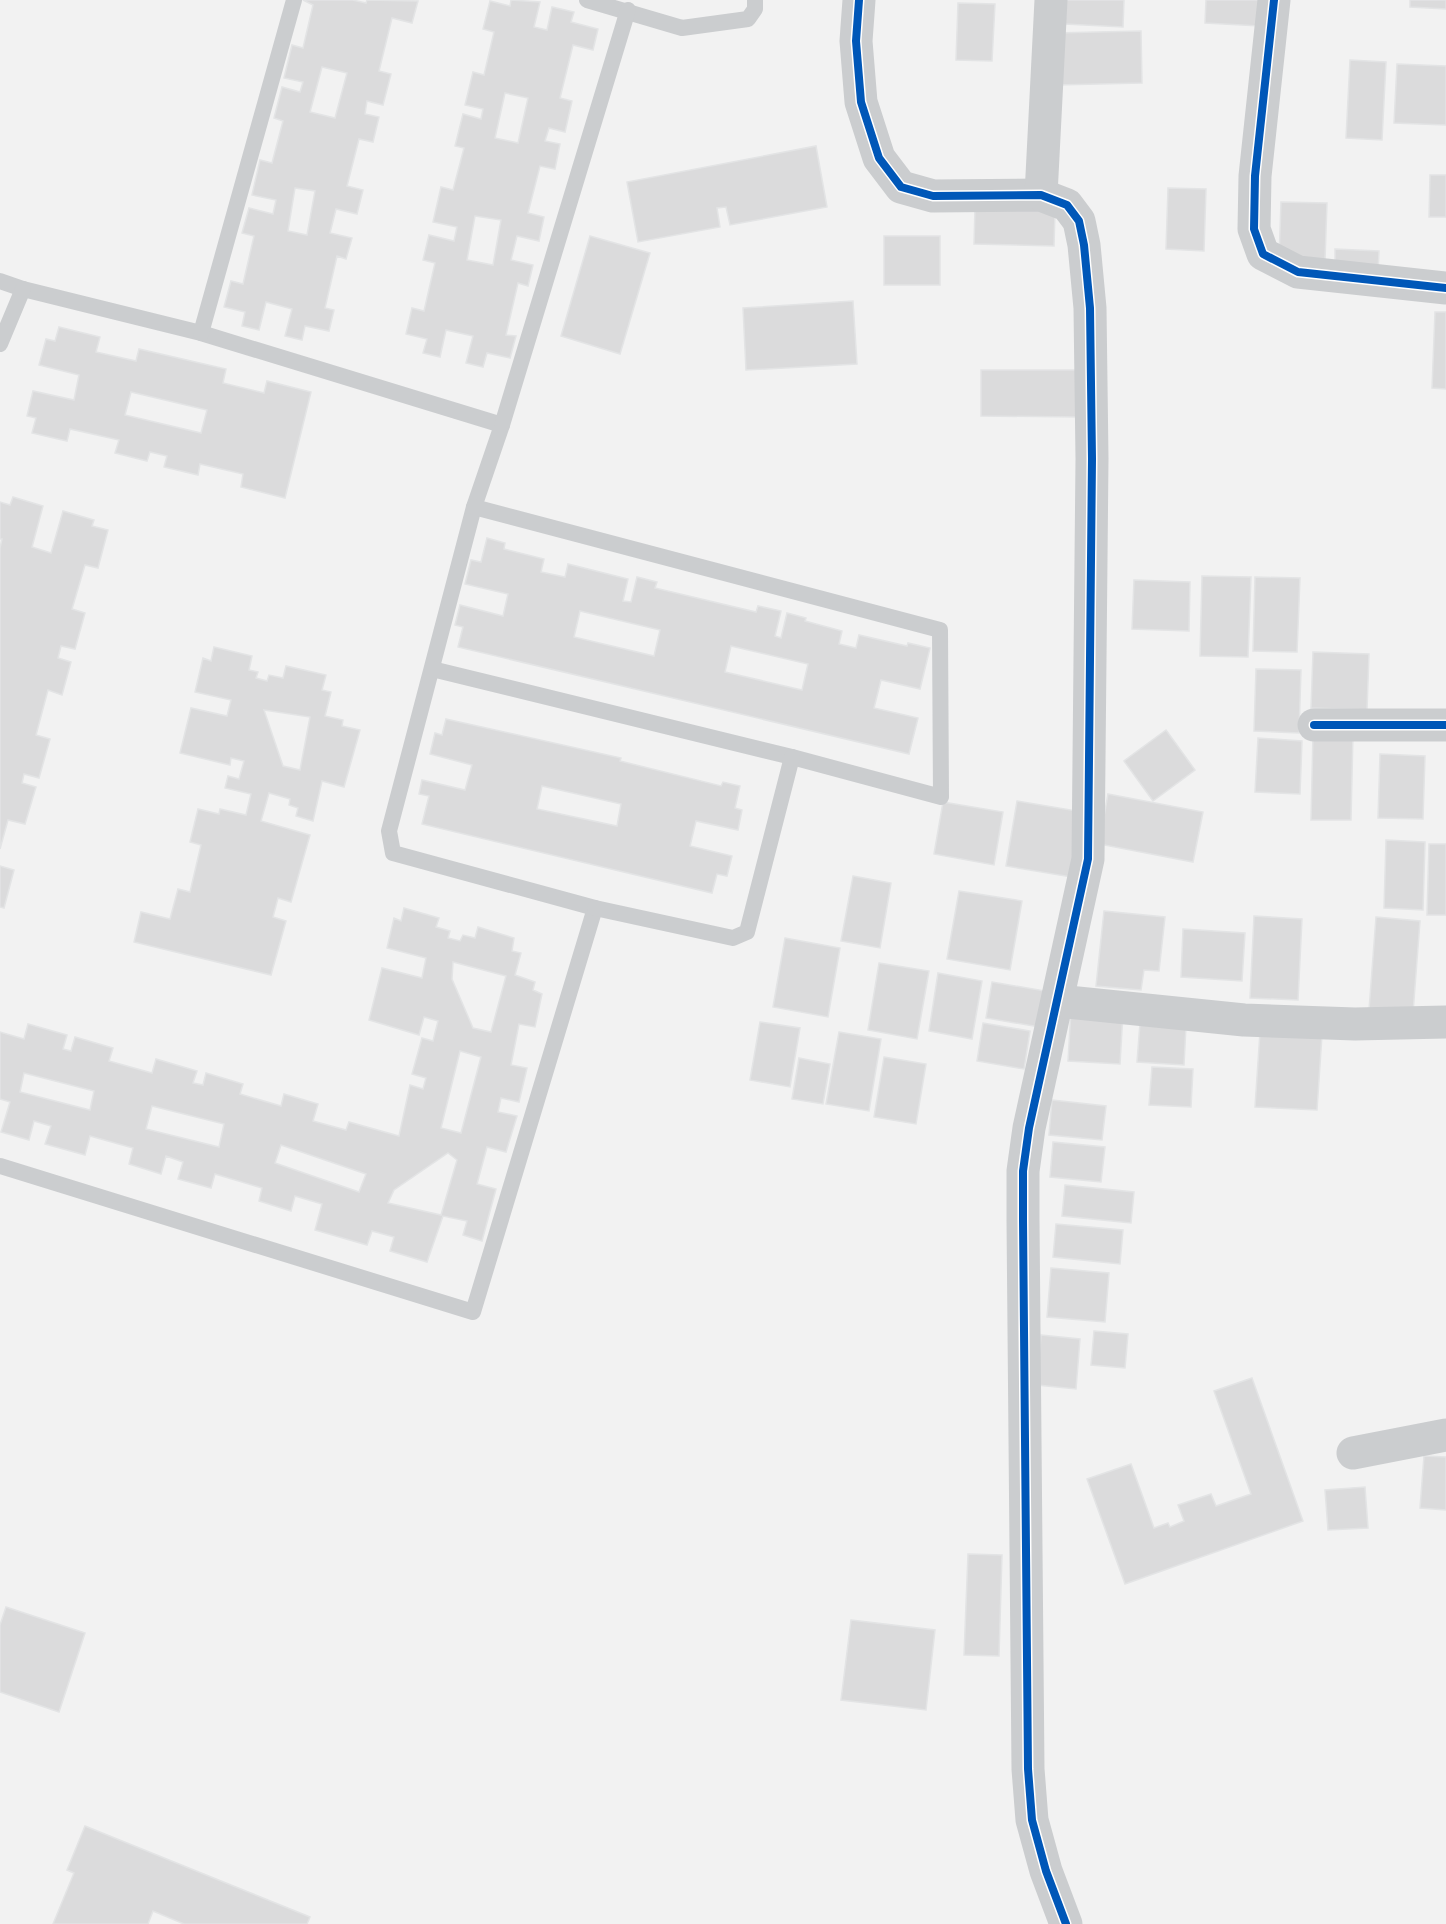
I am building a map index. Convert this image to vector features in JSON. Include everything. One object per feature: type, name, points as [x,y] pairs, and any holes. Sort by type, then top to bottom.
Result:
[{"type":"street","points":[[859,0],[856,41],[861,102],[879,158],[901,186],[933,196],[1041,195],[1067,205],[1079,221],[1090,308],[1092,459],[1088,859],[1029,1128],[1023,1171],[1028,1769],[1032,1820],[1046,1871],[1066,1924]]},
{"type":"street","points":[[1041,195],[1052,0]]},
{"type":"street","points":[[1274,0],[1255,176],[1254,229],[1263,254],[1298,272],[1446,288]]},
{"type":"street","points":[[1314,724],[1446,725]]},
{"type":"street","points":[[1058,1001],[1244,1020],[1355,1024],[1446,1022]]},
{"type":"street","points":[[1353,1453],[1446,1435]]},
{"type":"lane","points":[[201,333],[294,0]]},
{"type":"lane","points":[[587,0],[620,6],[682,28],[748,19],[755,9],[755,0]]},
{"type":"lane","points":[[620,6],[502,425],[474,507],[389,831],[393,853],[595,908],[733,938],[747,932],[792,757]]},
{"type":"lane","points":[[0,281],[23,289],[201,333],[502,425]]},
{"type":"lane","points":[[0,344],[23,289]]},
{"type":"lane","points":[[432,669],[792,757],[941,797],[940,630],[474,507]]},
{"type":"lane","points":[[0,1166],[473,1311],[595,908]]},
{"type":"building","points":[[303,0],[353,0],[366,3],[367,0],[418,1],[412,23],[392,18],[379,71],[391,74],[383,105],[367,101],[365,114],[379,117],[373,142],[359,139],[347,186],[363,190],[357,214],[336,209],[330,233],[352,238],[346,259],[337,256],[325,308],[334,310],[329,331],[305,326],[302,340],[285,336],[292,309],[266,302],[259,330],[242,326],[245,312],[224,307],[231,281],[243,284],[254,236],[242,233],[249,208],[273,214],[276,200],[252,195],[260,160],[272,163],[283,121],[274,118],[282,87],[300,92],[303,82],[284,78],[292,45],[303,48],[313,5]],"holes":[[[322,67],[347,73],[335,118],[310,112]],[[295,188],[315,191],[307,235],[288,231]]]},
{"type":"building","points":[[511,0],[540,2],[534,27],[547,30],[552,7],[574,12],[571,22],[598,29],[593,50],[573,45],[560,98],[572,101],[565,132],[549,128],[545,141],[560,144],[555,169],[540,166],[528,213],[544,217],[539,241],[517,236],[511,260],[533,265],[528,286],[518,283],[506,335],[516,336],[510,358],[487,353],[483,367],[466,363],[473,336],[446,330],[440,357],[423,353],[427,339],[406,334],[412,308],[424,311],[435,263],[423,260],[429,235],[454,241],[457,227],[433,222],[441,187],[453,190],[464,148],[455,146],[463,114],[481,119],[483,109],[465,105],[473,72],[484,75],[494,32],[483,29],[490,1],[510,6]],"holes":[[[505,93],[528,98],[518,143],[495,138]],[[475,216],[501,220],[493,265],[467,260]]]},
{"type":"building","points":[[1066,0],[1124,0],[1123,27],[1065,24]]},
{"type":"building","points":[[1206,0],[1261,0],[1260,26],[1205,23]]},
{"type":"building","points":[[1410,0],[1446,0],[1446,9],[1410,7]]},
{"type":"building","points":[[958,3],[995,4],[992,61],[956,60]]},
{"type":"building","points":[[1141,31],[1142,83],[1056,85],[1054,33]]},
{"type":"building","points":[[1350,60],[1386,62],[1382,140],[1346,138]]},
{"type":"building","points":[[1397,64],[1446,66],[1446,125],[1394,123]]},
{"type":"building","points":[[816,146],[827,207],[730,225],[726,207],[717,208],[720,227],[638,242],[627,182]]},
{"type":"building","points":[[1430,175],[1446,175],[1446,217],[1429,217]]},
{"type":"building","points":[[1168,188],[1206,189],[1204,251],[1166,249]]},
{"type":"building","points":[[1281,202],[1327,203],[1325,260],[1279,259]]},
{"type":"building","points":[[975,208],[1055,211],[1054,246],[974,244]]},
{"type":"building","points":[[590,236],[650,253],[620,354],[561,336]]},
{"type":"building","points":[[884,236],[940,236],[940,285],[884,285]]},
{"type":"building","points":[[1335,249],[1379,251],[1378,274],[1335,273]]},
{"type":"building","points":[[853,301],[857,364],[746,370],[743,308]]},
{"type":"building","points":[[1435,312],[1446,312],[1446,389],[1432,388]]},
{"type":"building","points":[[59,327],[100,337],[96,352],[136,361],[139,349],[226,369],[223,383],[264,393],[267,381],[311,392],[285,498],[241,487],[243,474],[200,464],[198,475],[164,467],[167,456],[150,452],[147,461],[115,453],[119,440],[70,429],[67,441],[32,433],[36,418],[27,416],[33,391],[74,400],[79,375],[39,365],[46,339],[55,341]],"holes":[[[131,392],[207,410],[201,433],[125,415]]]},
{"type":"building","points":[[981,370],[1079,370],[1078,417],[981,416]]},
{"type":"building","points":[[13,497],[43,506],[32,547],[51,553],[63,511],[94,520],[92,526],[108,530],[98,568],[85,565],[72,609],[85,613],[75,649],[61,646],[58,658],[71,662],[62,695],[48,690],[36,735],[50,739],[39,778],[24,774],[22,783],[36,787],[25,824],[8,820],[0,849],[0,548],[2,539],[0,539],[0,502],[10,505]]},
{"type":"building","points":[[487,538],[505,543],[504,549],[544,559],[541,572],[565,577],[568,564],[628,579],[623,601],[631,602],[637,577],[657,582],[655,588],[756,612],[758,606],[781,611],[775,636],[781,638],[787,613],[806,618],[805,621],[842,631],[839,644],[856,648],[859,635],[907,646],[908,643],[930,648],[920,689],[881,680],[874,708],[918,718],[909,754],[458,647],[463,627],[455,625],[460,605],[503,616],[508,594],[465,584],[471,560],[481,562]],"holes":[[[580,611],[660,630],[654,656],[574,637]],[[731,646],[808,664],[802,690],[725,672]]]},
{"type":"building","points":[[1202,576],[1251,577],[1248,657],[1200,656]]},
{"type":"building","points":[[1255,577],[1300,578],[1297,652],[1253,651]]},
{"type":"building","points":[[1134,580],[1190,582],[1189,631],[1132,629]]},
{"type":"building","points":[[214,647],[252,656],[249,670],[258,672],[256,678],[267,681],[269,675],[283,678],[286,666],[326,675],[322,690],[331,692],[325,716],[343,720],[342,726],[360,730],[344,787],[322,781],[313,821],[296,816],[298,808],[289,805],[290,799],[269,793],[261,821],[310,835],[291,902],[278,898],[273,917],[286,921],[271,975],[134,942],[141,912],[170,919],[178,889],[190,892],[201,845],[190,842],[198,809],[219,814],[220,809],[246,815],[251,794],[225,788],[228,776],[239,779],[244,761],[231,758],[230,765],[180,753],[191,708],[227,716],[231,700],[195,692],[203,658],[211,661]],"holes":[[[264,710],[310,717],[300,770],[283,766]]]},
{"type":"building","points":[[1313,652],[1369,654],[1367,710],[1311,708]]},
{"type":"building","points":[[1256,669],[1301,670],[1299,733],[1254,731]]},
{"type":"building","points":[[446,719],[621,758],[620,761],[721,786],[723,782],[740,786],[735,808],[742,810],[738,830],[696,821],[690,846],[732,856],[727,876],[717,874],[712,893],[422,824],[429,796],[419,794],[422,780],[465,790],[472,765],[430,754],[435,733],[442,735]],"holes":[[[542,786],[621,804],[617,826],[537,809]]]},
{"type":"building","points":[[1166,730],[1195,770],[1153,801],[1124,761]]},
{"type":"building","points":[[1313,733],[1353,734],[1351,820],[1311,820]]},
{"type":"building","points":[[1258,738],[1302,741],[1300,794],[1255,792]]},
{"type":"building","points":[[1380,754],[1425,756],[1423,819],[1378,818]]},
{"type":"building","points":[[1108,794],[1203,812],[1193,862],[1099,844]]},
{"type":"building","points":[[1017,801],[1083,812],[1071,877],[1006,866]]},
{"type":"building","points":[[943,802],[1003,812],[994,865],[934,854]]},
{"type":"building","points":[[1386,840],[1425,842],[1423,910],[1384,908]]},
{"type":"building","points":[[1429,844],[1446,844],[1446,915],[1427,915]]},
{"type":"building","points":[[0,866],[14,870],[4,908],[0,907]]},
{"type":"building","points":[[853,876],[891,883],[880,948],[841,941]]},
{"type":"building","points":[[959,891],[1022,901],[1010,970],[947,959]]},
{"type":"building","points":[[404,908],[439,918],[436,927],[450,931],[448,938],[460,941],[463,935],[475,938],[478,927],[514,938],[512,951],[521,953],[515,975],[535,982],[533,990],[542,994],[535,1027],[519,1024],[511,1065],[527,1068],[519,1102],[501,1098],[498,1112],[517,1116],[506,1152],[487,1147],[477,1184],[496,1189],[482,1241],[463,1235],[467,1221],[443,1216],[427,1262],[390,1251],[394,1237],[372,1231],[367,1245],[315,1230],[322,1204],[295,1196],[291,1211],[259,1201],[262,1188],[215,1174],[211,1188],[178,1179],[183,1162],[166,1156],[161,1174],[129,1164],[133,1148],[90,1136],[85,1155],[45,1144],[51,1126],[34,1121],[29,1140],[1,1132],[10,1102],[0,1099],[0,1032],[24,1039],[28,1024],[67,1035],[63,1049],[71,1051],[75,1037],[113,1048],[109,1061],[152,1073],[156,1059],[197,1071],[193,1083],[203,1085],[206,1073],[243,1084],[240,1094],[281,1106],[284,1094],[318,1104],[313,1121],[346,1130],[349,1122],[399,1136],[410,1085],[423,1089],[426,1078],[412,1074],[422,1038],[433,1041],[438,1021],[424,1017],[419,1035],[369,1020],[382,968],[422,978],[426,958],[387,948],[394,918],[401,921]],"holes":[[[453,962],[506,976],[491,1032],[473,1028],[452,979]],[[460,1051],[481,1057],[461,1133],[441,1128]],[[24,1073],[94,1091],[90,1110],[20,1092]],[[152,1106],[224,1124],[219,1147],[146,1129]],[[281,1145],[366,1174],[359,1192],[275,1163]],[[448,1153],[457,1160],[441,1215],[388,1203],[394,1190]]]},
{"type":"building","points":[[1104,911],[1165,917],[1159,971],[1144,970],[1141,990],[1096,986]]},
{"type":"building","points":[[1254,916],[1302,919],[1298,1000],[1250,998]]},
{"type":"building","points":[[1376,917],[1420,921],[1413,1013],[1369,1010]]},
{"type":"building","points":[[1183,929],[1245,933],[1242,981],[1181,977]]},
{"type":"building","points":[[785,938],[840,948],[828,1017],[773,1007]]},
{"type":"building","points":[[879,963],[929,971],[917,1039],[868,1030]]},
{"type":"building","points":[[938,973],[982,981],[972,1039],[929,1031]]},
{"type":"building","points":[[992,982],[1051,992],[1045,1028],[986,1018]]},
{"type":"building","points":[[1071,1010],[1123,1013],[1120,1064],[1068,1061]]},
{"type":"building","points":[[760,1022],[800,1028],[790,1087],[750,1080]]},
{"type":"building","points":[[983,1023],[1030,1031],[1024,1069],[977,1061]]},
{"type":"building","points":[[1140,1023],[1186,1026],[1184,1065],[1137,1062]]},
{"type":"building","points":[[839,1032],[881,1039],[869,1111],[826,1104]]},
{"type":"building","points":[[1260,1032],[1322,1035],[1317,1110],[1255,1107]]},
{"type":"building","points":[[884,1057],[926,1064],[916,1124],[874,1117]]},
{"type":"building","points":[[799,1058],[830,1064],[823,1104],[792,1099]]},
{"type":"building","points":[[1152,1067],[1193,1069],[1191,1107],[1149,1105]]},
{"type":"building","points":[[1052,1100],[1106,1106],[1102,1140],[1049,1135]]},
{"type":"building","points":[[1053,1142],[1105,1147],[1101,1182],[1050,1177]]},
{"type":"building","points":[[1065,1185],[1134,1192],[1131,1223],[1062,1216]]},
{"type":"building","points":[[1056,1224],[1123,1230],[1120,1264],[1053,1257]]},
{"type":"building","points":[[1051,1268],[1109,1273],[1105,1322],[1047,1317]]},
{"type":"building","points":[[1094,1331],[1128,1334],[1125,1368],[1091,1365]]},
{"type":"building","points":[[1041,1335],[1080,1339],[1076,1389],[1037,1385]]},
{"type":"building","points":[[1252,1378],[1303,1521],[1125,1584],[1087,1479],[1131,1464],[1154,1528],[1168,1523],[1170,1527],[1184,1521],[1178,1505],[1211,1494],[1216,1506],[1251,1494],[1214,1391]]},
{"type":"building","points":[[1424,1456],[1446,1457],[1446,1510],[1420,1508]]},
{"type":"building","points":[[1365,1487],[1368,1528],[1328,1530],[1325,1490]]},
{"type":"building","points":[[968,1554],[1002,1555],[999,1656],[964,1655]]},
{"type":"building","points":[[6,1607],[85,1633],[59,1712],[0,1692],[0,1625]]},
{"type":"building","points":[[851,1620],[935,1630],[926,1710],[841,1700]]},
{"type":"building","points":[[85,1826],[310,1917],[307,1924],[184,1924],[153,1911],[148,1924],[53,1924],[74,1873],[67,1870]]},
{"type":"cycle path","points":[[859,0],[856,41],[861,102],[879,158],[901,187],[933,196],[1041,195],[1067,205],[1079,221],[1084,245],[1090,308],[1092,459],[1088,859],[1029,1128],[1023,1171],[1028,1769],[1032,1820],[1046,1871],[1066,1924]]},
{"type":"cycle path","points":[[1274,0],[1255,176],[1254,229],[1263,254],[1298,272],[1446,288]]},
{"type":"cycle path","points":[[1314,725],[1446,725]]}]
